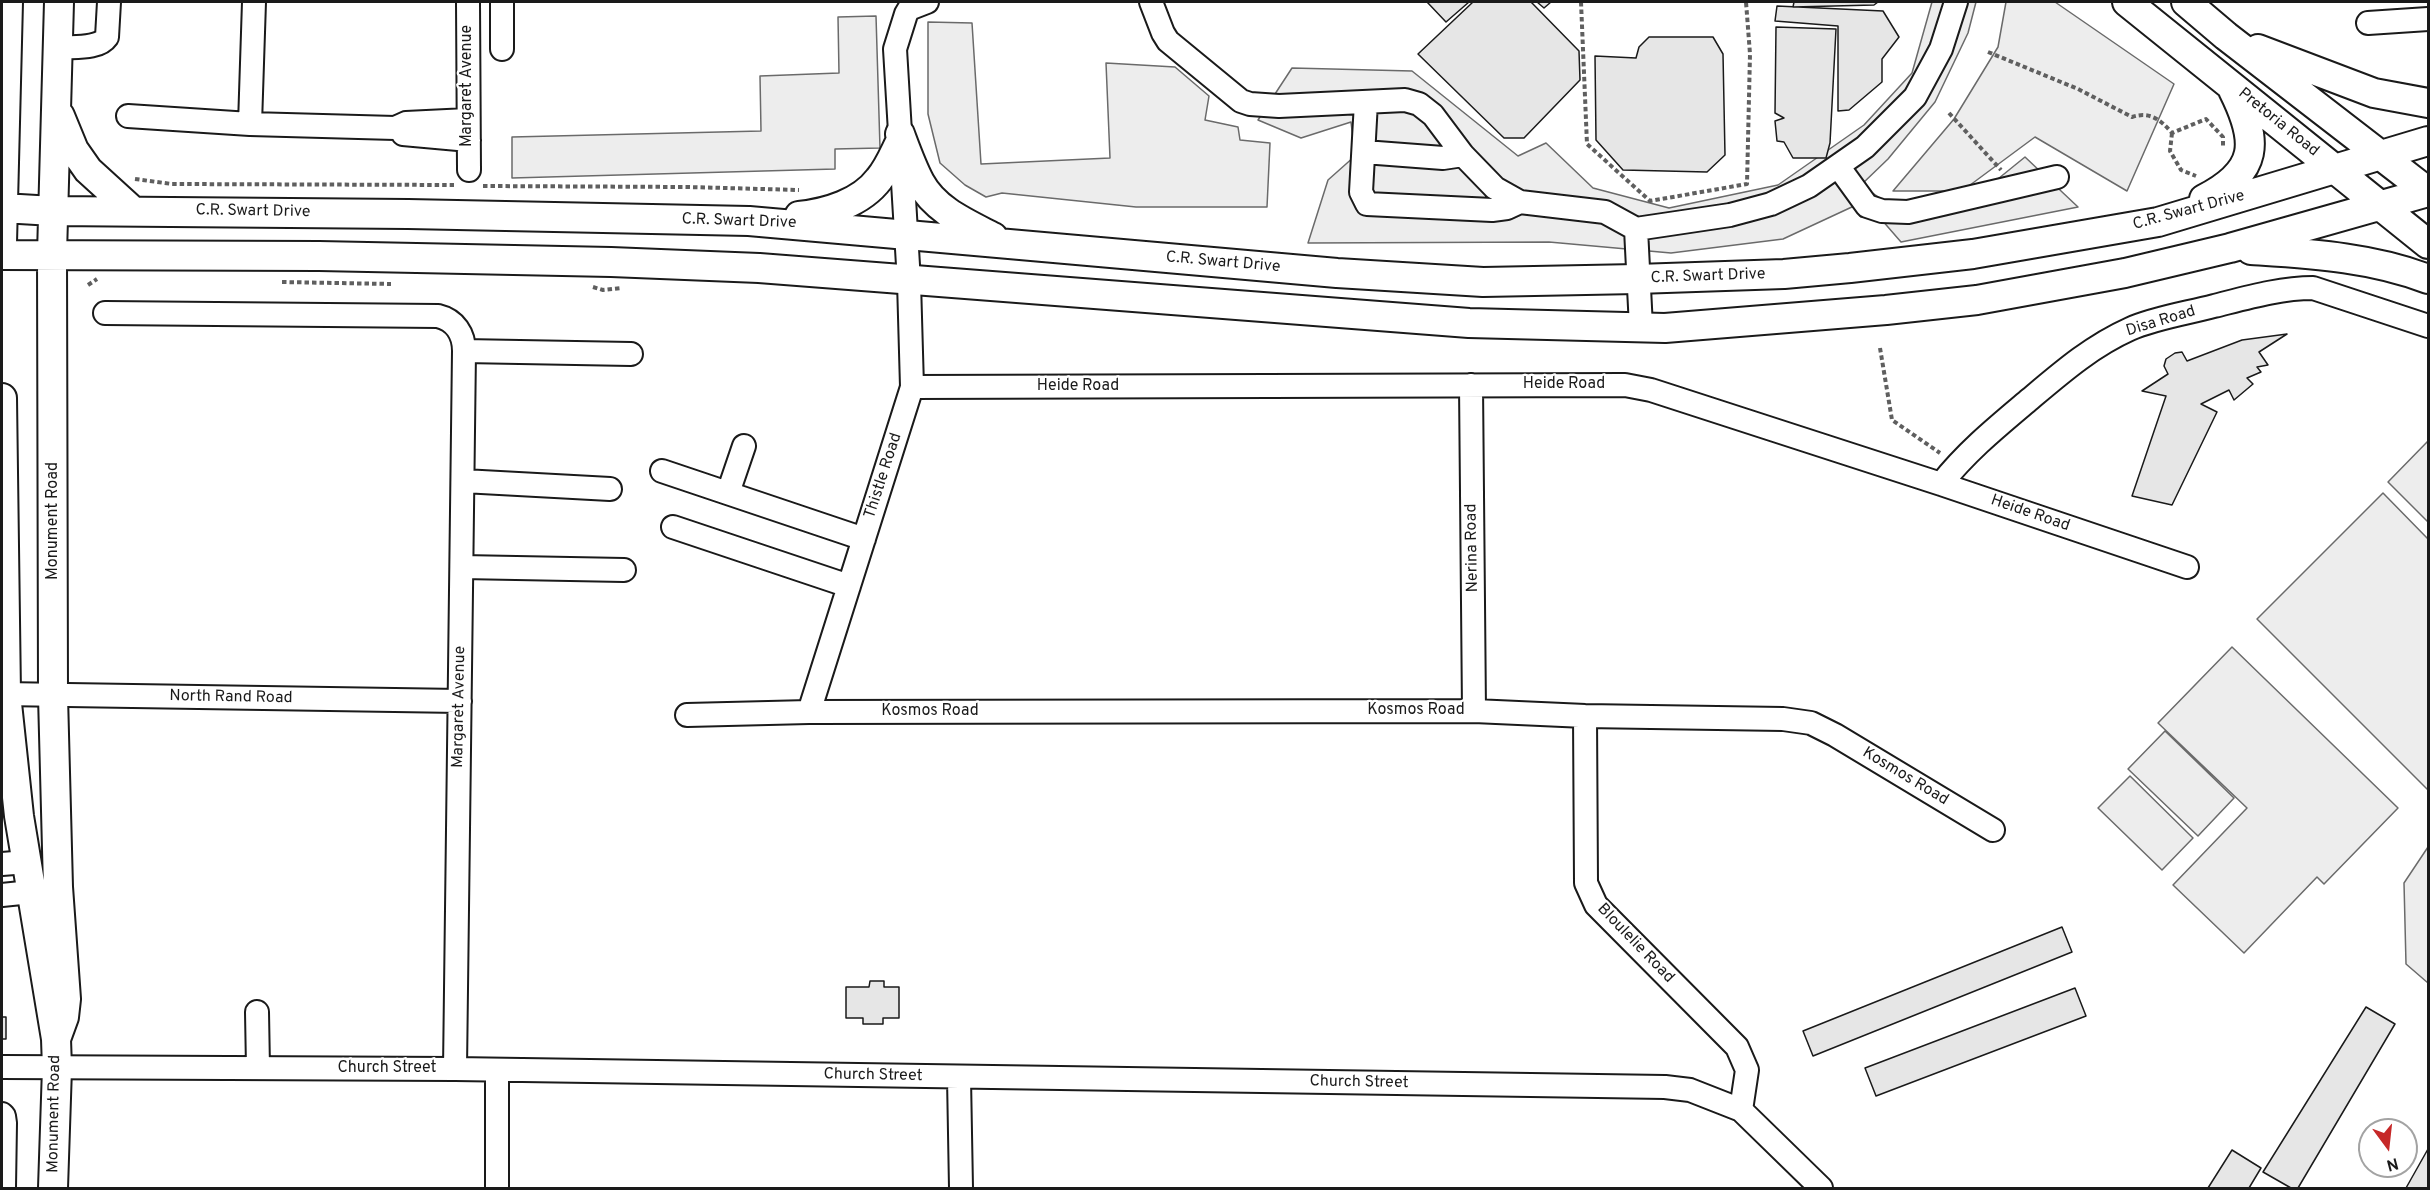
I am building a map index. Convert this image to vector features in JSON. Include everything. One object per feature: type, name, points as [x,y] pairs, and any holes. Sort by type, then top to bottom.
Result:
[{"type":"main road","points":[[2,243],[4,71],[8,2]]},
{"type":"main road","name":"Monument Road","points":[[56,1039],[64,1017],[66,999],[58,887],[53,696],[52,254],[59,2]]},
{"type":"main road","name":"Pretoria Road","points":[[2127,2],[2384,206],[2428,244]]},
{"type":"main road","points":[[2186,2],[2226,36],[2428,192]]},
{"type":"main road","points":[[2226,36],[2374,93],[2428,103]]},
{"type":"main road","points":[[2158,222],[2232,183],[2244,169],[2250,152],[2250,131],[2244,112],[2229,83]]},
{"type":"main road","points":[[56,106],[74,150],[88,170],[133,211]]},
{"type":"main road","points":[[749,221],[814,215],[842,206],[879,180],[900,138]]},
{"type":"main road","points":[[900,138],[919,181],[937,204],[950,214],[1005,244]]},
{"type":"main road","name":"C.R. Swart Drive","points":[[3,208],[53,211],[408,214],[749,221],[1337,273],[1460,281],[1637,279],[1784,274],[1861,267],[1973,254],[2158,222],[2381,157],[2428,141]]},
{"type":"main road","points":[[2,255],[319,256],[611,262],[759,268],[909,282],[1469,323],[1665,328],[1886,310],[1977,300],[2125,273],[2230,248],[2428,192]]},
{"type":"main road","points":[[2230,248],[2330,256],[2377,263],[2428,279]]},
{"type":"main road","name":"Monument Road","points":[[2,398],[4,694],[19,816],[14,863],[32,892],[56,1039],[53,1188]]},
{"type":"street","points":[[58,48],[95,45],[104,41],[107,36],[109,2]]},
{"type":"street","points":[[250,124],[254,2]]},
{"type":"street","name":"Margaret Avenue","points":[[468,2],[469,170]]},
{"type":"street","points":[[468,28],[502,40],[502,2]]},
{"type":"street","name":"Thistle Road","points":[[809,712],[912,387],[909,282],[894,49],[909,9],[927,2]]},
{"type":"street","points":[[1151,2],[1168,41],[1241,101],[1250,104],[1279,106],[1405,100],[1419,104],[1433,115],[1462,155],[1495,188],[1520,201],[1605,212],[1636,229],[1730,215],[1771,204],[1809,186],[1865,147],[1915,97],[1941,49],[1956,2]]},
{"type":"street","points":[[2368,23],[2428,19]]},
{"type":"street","points":[[1366,102],[1361,192],[1367,204],[1492,210],[1507,208],[1520,201]]},
{"type":"street","points":[[128,116],[250,124],[395,128],[405,136],[469,130]]},
{"type":"street","points":[[1364,152],[1443,158],[1462,155]]},
{"type":"street","points":[[1838,166],[1867,206],[1882,211],[1908,212],[2057,177]]},
{"type":"street","points":[[1636,229],[1641,327]]},
{"type":"street","name":"Disa Road","points":[[1941,484],[1985,436],[2074,361],[2133,327],[2240,299],[2298,288],[2313,288],[2428,326]]},
{"type":"street","points":[[105,313],[438,316],[452,322],[458,329],[464,348],[632,354]]},
{"type":"street","name":"Margaret Avenue","points":[[455,1069],[464,348]]},
{"type":"street","name":"Nerina Road","points":[[1471,385],[1474,711]]},
{"type":"street","name":"Heide Road","points":[[912,387],[1625,385],[1651,390],[2187,567]]},
{"type":"street","points":[[728,493],[744,446]]},
{"type":"street","points":[[662,471],[864,539]]},
{"type":"street","points":[[463,481],[610,489]]},
{"type":"street","points":[[673,528],[849,586]]},
{"type":"street","points":[[462,567],[624,570]]},
{"type":"street","name":"North Rand Road","points":[[4,694],[460,701]]},
{"type":"street","name":"Kosmos Road","points":[[687,715],[809,712],[1474,711],[1585,716],[1783,719],[1811,723],[1835,735],[1993,830]]},
{"type":"street","name":"Bloulelie Road","points":[[1585,716],[1586,883],[1590,896],[1737,1047],[1747,1070],[1741,1110]]},
{"type":"street","points":[[2,895],[32,892]]},
{"type":"street","points":[[257,1012],[258,1068]]},
{"type":"street","name":"Church Street","points":[[2,1067],[455,1069],[1665,1087],[1690,1090],[1741,1110]]},
{"type":"street","points":[[497,1070],[497,1188]]},
{"type":"street","points":[[959,1078],[961,1188]]},
{"type":"street","points":[[1741,1110],[1821,1188]]},
{"type":"street","points":[[2,1114],[5,1123],[4,1187]]},
{"type":"path","points":[[1581,2],[1587,144],[1650,201],[1747,184],[1750,54],[1746,2]]},
{"type":"path","points":[[1988,51],[2078,89],[2132,117],[2141,114],[2159,118],[2172,133],[2170,152],[2181,170],[2197,176],[2205,173]]},
{"type":"path","points":[[1949,113],[2003,171]]},
{"type":"path","points":[[2172,133],[2206,120],[2223,137],[2224,151]]},
{"type":"path","points":[[1880,348],[1892,420],[1957,464]]},
{"type":"shaded area","points":[[1932,2],[1976,2],[1968,33],[1935,102],[1888,159],[1861,185],[1890,205],[1972,200],[2025,157],[2078,207],[1901,242],[1881,219],[1861,217],[1854,206],[1783,239],[1671,253],[1549,242],[1308,243],[1328,180],[1355,156],[1351,122],[1301,138],[1258,120],[1292,68],[1412,71],[1518,156],[1546,143],[1593,188],[1669,208],[1778,185],[1864,125],[1912,73]]},
{"type":"shaded area","points":[[2006,2],[2055,2],[2174,84],[2127,191],[2035,137],[1962,191],[1893,191],[1954,119],[1998,47]]},
{"type":"shaded area","points":[[876,16],[880,148],[835,149],[835,169],[512,178],[512,137],[761,131],[760,76],[839,73],[838,17]]},
{"type":"shaded area","points":[[928,22],[972,23],[981,164],[1110,158],[1106,63],[1175,67],[1209,96],[1205,120],[1238,127],[1240,140],[1270,143],[1267,207],[1136,207],[1002,193],[986,197],[965,185],[940,163],[928,114]]},
{"type":"shaded area","points":[[2428,441],[2428,522],[2388,482]]},
{"type":"shaded area","points":[[2383,493],[2428,539],[2428,790],[2257,619]]},
{"type":"shaded area","points":[[2232,647],[2398,808],[2324,884],[2317,877],[2244,953],[2173,885],[2247,808],[2158,723]]},
{"type":"shaded area","points":[[2165,731],[2234,798],[2198,836],[2128,769]]},
{"type":"shaded area","points":[[2130,776],[2193,838],[2162,870],[2098,808]]},
{"type":"shaded area","points":[[2428,847],[2428,983],[2406,964],[2404,883]]},
{"type":"building","points":[[1427,2],[1469,2],[1446,22]]},
{"type":"building","points":[[1473,2],[1531,2],[1579,51],[1580,80],[1524,138],[1504,138],[1418,54]]},
{"type":"building","points":[[1537,2],[1551,2],[1544,8]]},
{"type":"building","points":[[1794,2],[1878,2],[1874,5],[1793,7]]},
{"type":"building","points":[[1777,6],[1883,11],[1899,37],[1882,59],[1882,82],[1849,110],[1838,111],[1838,26],[1775,21]]},
{"type":"building","points":[[1776,27],[1836,29],[1830,143],[1826,158],[1793,158],[1784,142],[1777,141],[1775,121],[1784,118],[1775,113]]},
{"type":"building","points":[[1649,37],[1713,37],[1723,54],[1725,155],[1707,172],[1623,170],[1596,140],[1595,56],[1636,58],[1639,47]]},
{"type":"building","points":[[2287,334],[2259,352],[2268,365],[2257,367],[2261,372],[2247,378],[2253,384],[2234,400],[2229,390],[2201,404],[2217,412],[2172,505],[2132,496],[2166,396],[2142,391],[2168,374],[2164,366],[2166,359],[2175,353],[2182,352],[2187,361],[2242,340]]},
{"type":"building","points":[[2062,927],[2072,952],[1813,1056],[1803,1031]]},
{"type":"building","points":[[870,981],[884,981],[884,987],[899,987],[899,1018],[883,1018],[883,1024],[863,1024],[863,1018],[846,1018],[846,987],[869,987]]},
{"type":"building","points":[[2075,988],[2086,1016],[1876,1096],[1865,1068]]},
{"type":"building","points":[[2366,1007],[2395,1024],[2298,1188],[2291,1188],[2263,1172]]},
{"type":"building","points":[[2,1017],[6,1017],[6,1039],[2,1039]]},
{"type":"building","points":[[2428,1149],[2428,1188],[2406,1188],[2412,1178],[2418,1178],[2418,1167]]},
{"type":"building","points":[[2232,1150],[2261,1168],[2249,1188],[2208,1188]]}]
